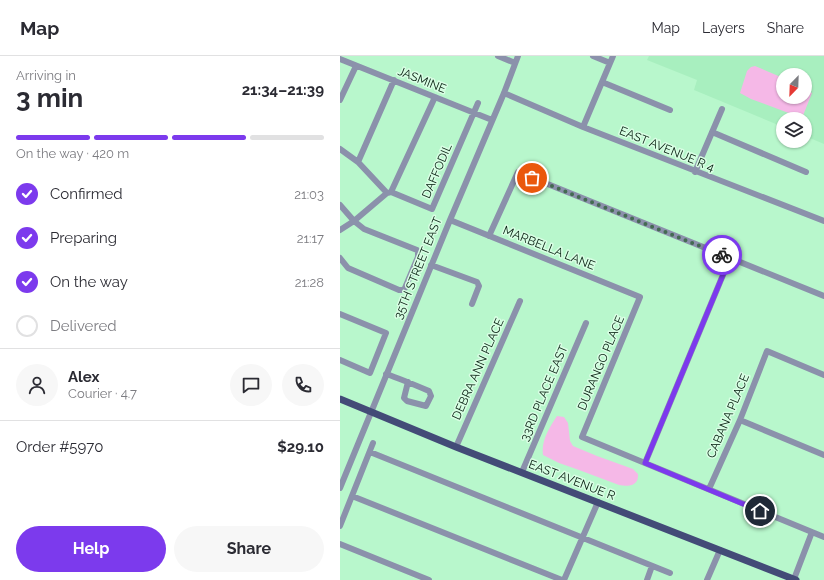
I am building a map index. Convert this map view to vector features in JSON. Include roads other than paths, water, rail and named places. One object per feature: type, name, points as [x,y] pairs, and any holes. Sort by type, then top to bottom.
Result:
[{"type":"main road","name":"EAST AVENUE R","points":[[340,399],[456,447],[795,580]]},
{"type":"street","points":[[498,56],[515,63]]},
{"type":"street","name":"35TH STREET EAST","points":[[340,488],[518,56]]},
{"type":"street","points":[[593,56],[610,63]]},
{"type":"street","points":[[584,127],[613,56]]},
{"type":"street","name":"JASMINE","points":[[340,59],[492,120]]},
{"type":"street","points":[[340,100],[356,66]]},
{"type":"street","points":[[358,162],[394,80]]},
{"type":"street","points":[[602,82],[670,110]]},
{"type":"street","name":"EAST AVENUE R 4","points":[[504,93],[695,172],[824,221]]},
{"type":"street","points":[[340,230],[354,221],[389,193],[435,97]]},
{"type":"street","name":"DAFFODIL","points":[[340,150],[358,162],[389,193],[432,209],[478,103]]},
{"type":"street","points":[[695,172],[722,109]]},
{"type":"street","points":[[712,132],[806,172]]},
{"type":"street","points":[[489,236],[518,172],[824,296]]},
{"type":"street","points":[[340,205],[354,221],[364,229],[417,250],[418,252],[418,257],[406,288],[402,290],[348,268],[340,258]]},
{"type":"street","name":"MARBELLA LANE","points":[[450,220],[640,297]]},
{"type":"street","points":[[730,258],[645,463],[824,537]]},
{"type":"street","points":[[431,265],[477,282],[479,286],[472,304]]},
{"type":"street","name":"DURANGO PLACE","points":[[640,297],[582,437],[645,463]]},
{"type":"street","name":"DEBRA ANN PLACE","points":[[456,447],[520,301]]},
{"type":"street","points":[[340,314],[386,333],[370,373],[340,360]]},
{"type":"street","name":"33RD PLACE EAST","points":[[522,472],[586,323]]},
{"type":"street","name":"CABANA PLACE","points":[[708,489],[740,420],[767,351],[824,375]]},
{"type":"street","points":[[386,374],[408,382],[429,391],[431,393],[426,406],[407,401],[404,398],[408,382]]},
{"type":"street","points":[[740,420],[824,455]]},
{"type":"street","points":[[340,526],[373,443]]},
{"type":"street","points":[[370,452],[670,573]]},
{"type":"street","points":[[352,496],[563,580],[598,502]]},
{"type":"street","points":[[795,580],[812,532]]},
{"type":"street","points":[[340,544],[429,580]]},
{"type":"street","points":[[707,580],[720,550]]},
{"type":"street","points":[[647,580],[652,566]]}]
